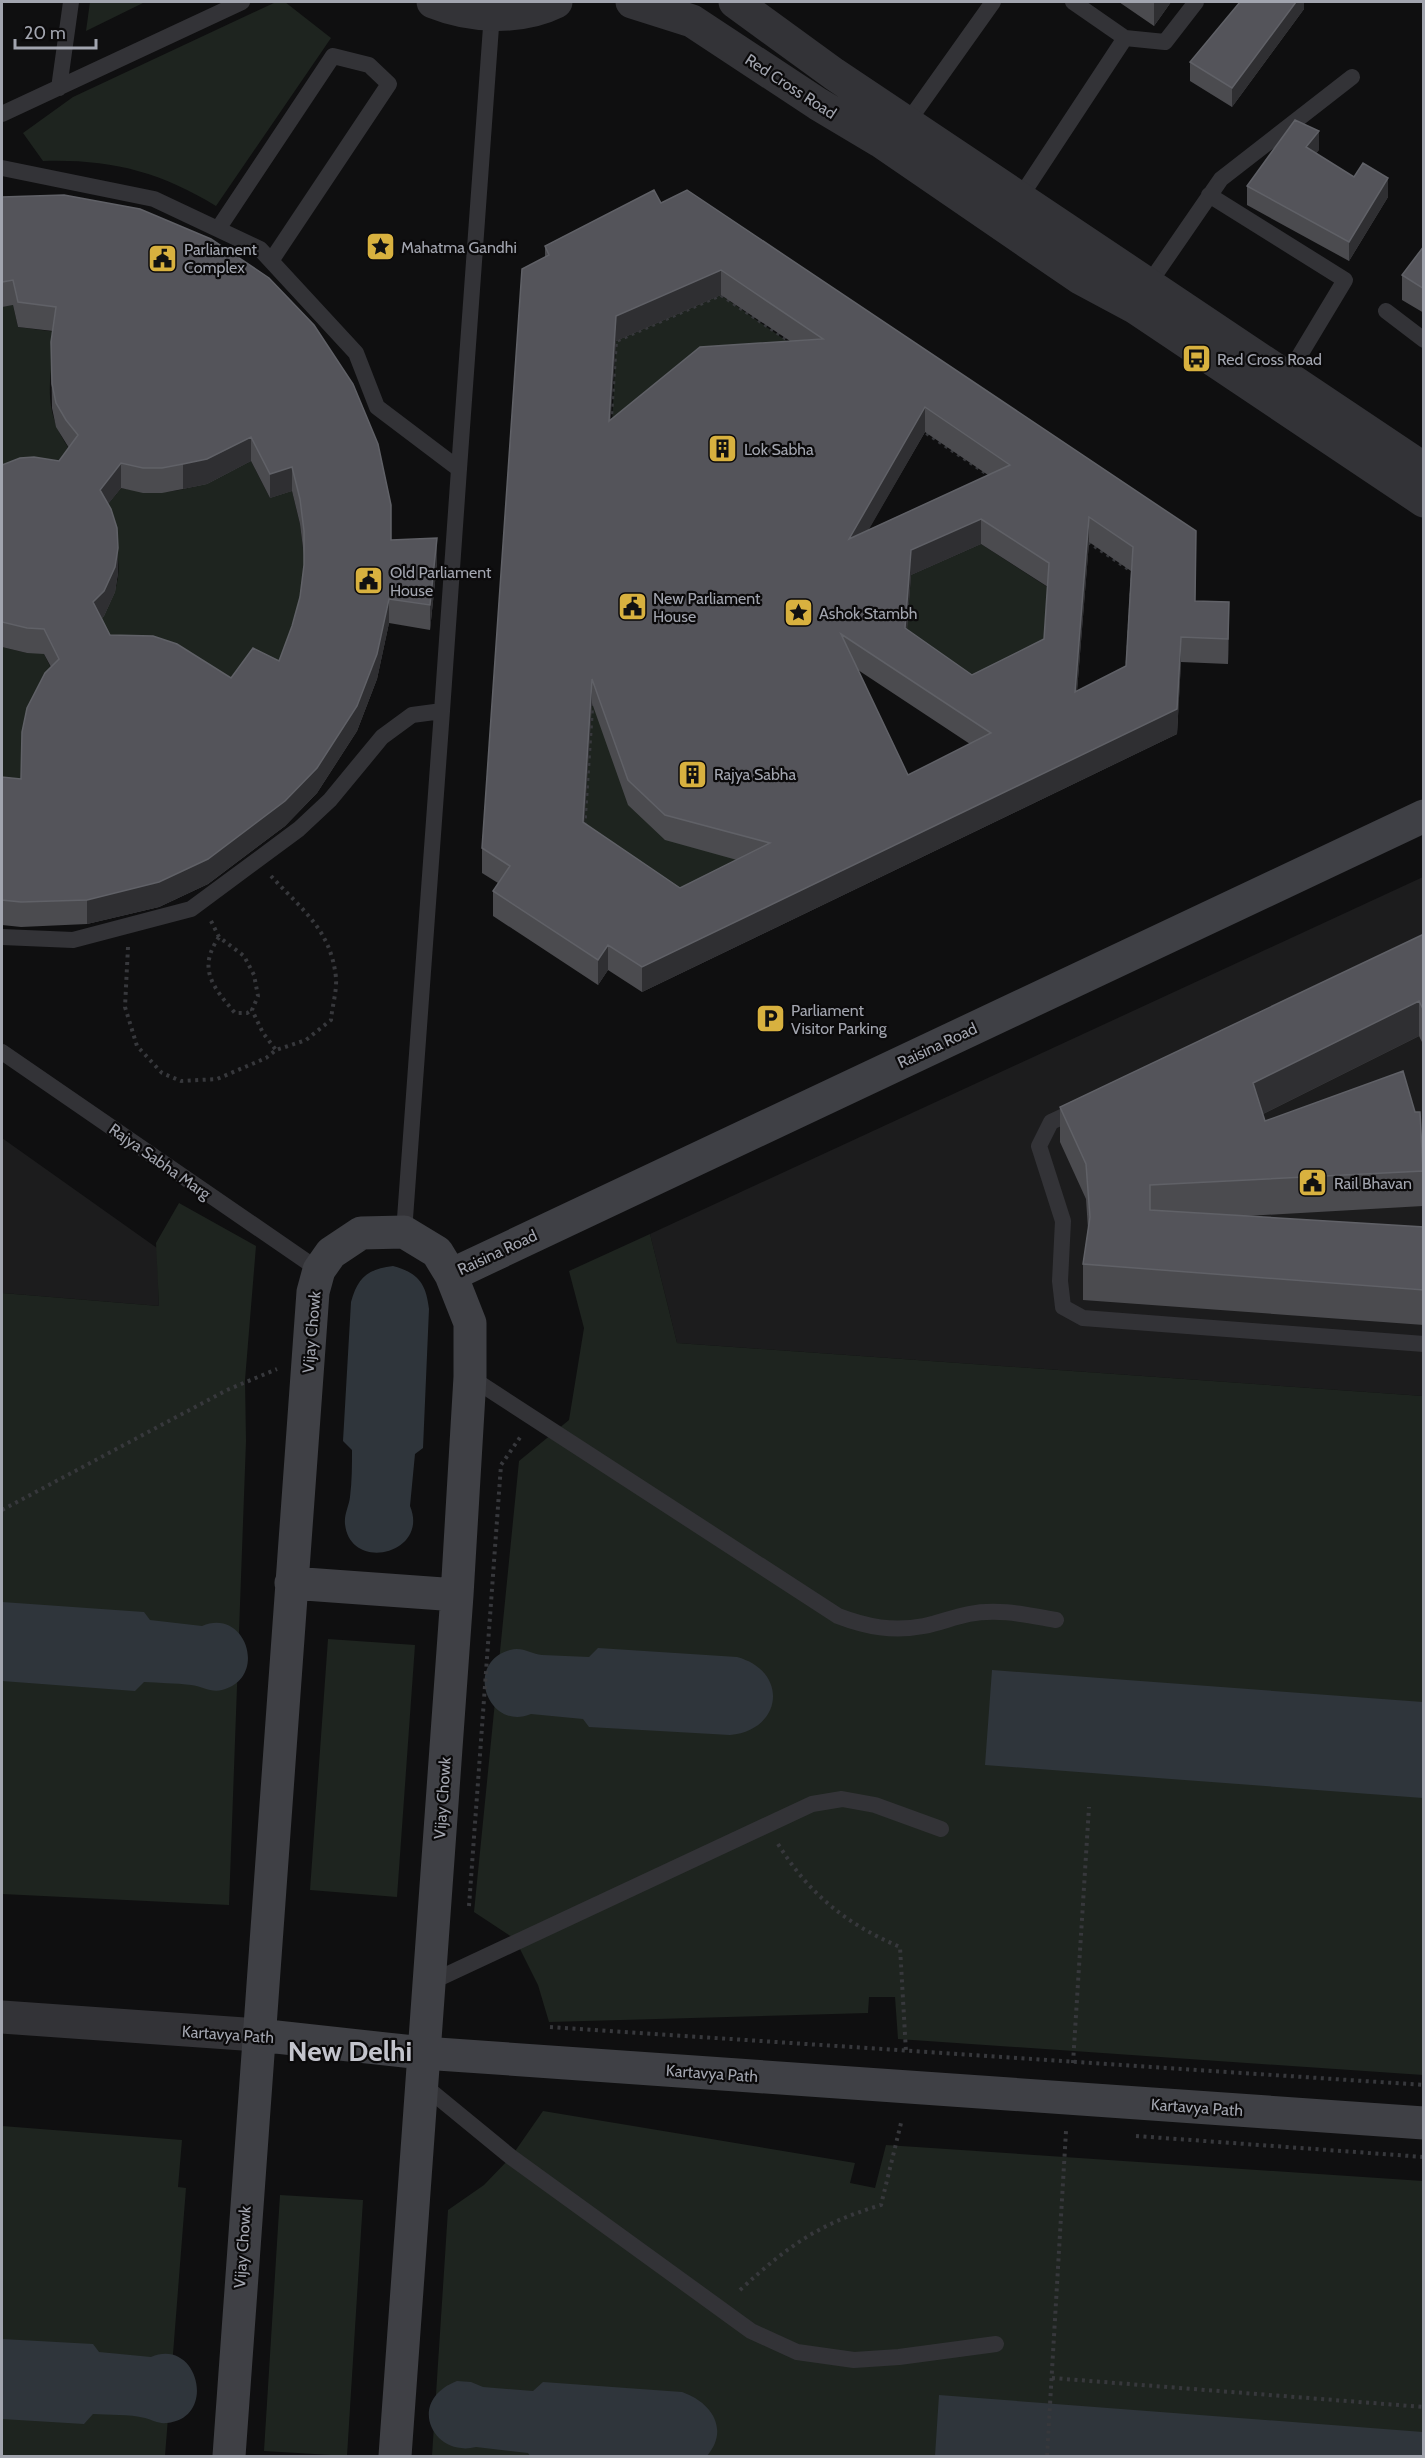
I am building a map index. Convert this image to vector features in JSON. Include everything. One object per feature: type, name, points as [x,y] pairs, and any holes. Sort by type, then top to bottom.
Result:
[{"type":"main road","name":"Raisina Road","points":[[450,1275],[1421,823]]},
{"type":"main road","name":"Vijay Chowk","points":[[229,2457],[313,1292],[319,1270],[331,1253],[361,1233],[404,1232],[437,1252],[450,1275],[470,1323],[470,1377],[457,1595],[395,2457]]},
{"type":"main road","points":[[291,1583],[457,1595]]},
{"type":"main road","name":"Kartavya Path","points":[[258,2035],[423,2068],[1424,2123]]},
{"type":"street","points":[[433,2],[468,13],[519,14],[556,2]]},
{"type":"street","name":"Red Cross Road","points":[[632,2],[692,21],[818,104],[880,141],[1080,278],[1136,308],[1424,501]]},
{"type":"street","name":"Red Cross Road","points":[[735,2],[834,74],[1424,469]]},
{"type":"street","name":"Kartavya Path","points":[[2,2017],[258,2035]]},
{"type":"lane","points":[[59,88],[71,2]]},
{"type":"lane","points":[[2,114],[242,2]]},
{"type":"lane","points":[[907,123],[993,2]]},
{"type":"lane","points":[[1073,2],[1125,38],[1165,42],[1196,2]]},
{"type":"lane","points":[[404,1232],[492,13]]},
{"type":"lane","points":[[1019,199],[1125,38]]},
{"type":"lane","points":[[218,229],[333,56],[369,65],[388,84],[271,261]]},
{"type":"lane","points":[[1148,285],[1221,179],[1352,77]]},
{"type":"lane","points":[[2,168],[154,199],[260,249],[356,353],[377,407],[459,469]]},
{"type":"lane","points":[[1209,195],[1345,280],[1286,378]]},
{"type":"lane","points":[[1386,311],[1424,339]]},
{"type":"lane","points":[[2,937],[73,940],[191,909],[299,829],[330,800],[382,737],[412,715],[442,711]]},
{"type":"lane","name":"Rajya Sabha Marg","points":[[2,1052],[319,1270]]},
{"type":"lane","points":[[1093,1102],[1051,1122],[1039,1146],[1063,1221],[1060,1281],[1063,1307],[1083,1318],[1424,1344]]},
{"type":"lane","points":[[470,1377],[838,1616],[864,1626],[891,1629],[924,1626],[970,1614],[1004,1612],[1056,1620]]},
{"type":"lane","points":[[429,1983],[812,1804],[842,1799],[875,1805],[941,1829]]},
{"type":"lane","points":[[423,2068],[511,2157],[751,2331],[797,2352],[854,2360],[899,2357],[996,2344]]},
{"type":"path","points":[[721,295],[1133,572],[1126,691],[680,913],[583,847],[613,377],[616,341],[721,295]]},
{"type":"path","points":[[130,925],[125,1007],[138,1046],[162,1073],[181,1081],[217,1079],[266,1058],[276,1050],[306,1040],[331,1020],[336,979],[328,946],[313,918],[257,860]]},
{"type":"path","points":[[211,894],[209,916],[219,937],[244,956],[254,975],[258,996],[252,1010],[247,1013],[235,1012],[210,980],[208,958],[219,937]]},
{"type":"path","points":[[252,1010],[263,1033],[276,1050]]},
{"type":"path","points":[[2,1510],[227,1390],[308,1356]]},
{"type":"path","points":[[469,1906],[501,1465],[524,1433]]},
{"type":"path","points":[[1073,2063],[1089,1807]]},
{"type":"path","points":[[777,1844],[795,1871],[821,1898],[868,1933],[900,1947],[906,2052]]},
{"type":"path","points":[[550,2026],[906,2052],[1424,2085]]},
{"type":"path","points":[[740,2290],[771,2261],[810,2233],[849,2214],[881,2205],[902,2119]]},
{"type":"path","points":[[1047,2457],[1066,2131]]},
{"type":"path","points":[[1052,2378],[1424,2407]]},
{"type":"shaded area","points":[[90,2],[145,2],[86,31]]},
{"type":"shaded area","points":[[276,2],[285,2],[331,38],[216,206],[174,184],[133,170],[90,162],[43,161],[23,133],[73,97]]},
{"type":"shaded area","points":[[721,295],[892,415],[606,551],[616,341]]},
{"type":"shaded area","points":[[13,305],[18,327],[57,332],[51,368],[50,399],[58,429],[78,460],[2,488],[2,306]]},
{"type":"shaded area","points":[[251,461],[270,498],[292,491],[300,524],[304,556],[304,590],[292,651],[231,702],[93,627],[110,602],[118,574],[116,549],[99,515],[121,488],[158,492],[189,488]]},
{"type":"shaded area","points":[[981,544],[1049,588],[1044,664],[972,699],[905,653],[911,575]]},
{"type":"shaded area","points":[[2,647],[27,653],[43,652],[59,684],[21,804],[2,801]]},
{"type":"shaded area","name":"Rajya Sabha","points":[[593,651],[817,807],[680,913],[583,847]]},
{"type":"shaded area","points":[[1423,877],[1423,1396],[677,1343],[650,1234]]},
{"type":"shaded area","points":[[2,1138],[157,1248],[159,1306],[2,1293]]},
{"type":"shaded area","points":[[179,1203],[256,1246],[245,1380],[246,1441],[229,1905],[2,1894],[2,1293],[159,1306],[156,1243]]},
{"type":"shaded area","points":[[650,1234],[677,1343],[1423,1396],[1423,2075],[898,2039],[895,1997],[869,1997],[868,2013],[549,2022],[538,1985],[515,1939],[474,1912],[519,1461],[569,1420],[584,1328],[569,1271]]},
{"type":"shaded area","points":[[393,1266],[415,1276],[423,1286],[428,1300],[423,1448],[415,1454],[410,1506],[413,1523],[409,1536],[400,1546],[387,1551],[373,1552],[360,1549],[350,1539],[345,1524],[352,1473],[352,1450],[343,1441],[351,1302],[357,1286],[365,1276],[377,1269]]},
{"type":"shaded area","points":[[2,1602],[144,1612],[150,1620],[202,1626],[217,1623],[230,1626],[240,1635],[246,1646],[248,1659],[245,1672],[236,1683],[218,1691],[191,1685],[144,1682],[135,1691],[2,1681]]},
{"type":"shaded area","points":[[328,1639],[415,1645],[397,1897],[310,1890]]},
{"type":"shaded area","points":[[598,1648],[737,1657],[754,1664],[765,1674],[772,1687],[773,1699],[769,1712],[761,1723],[748,1731],[730,1735],[589,1727],[583,1719],[531,1714],[516,1717],[503,1713],[493,1705],[487,1694],[485,1681],[487,1668],[496,1657],[510,1650],[522,1650],[542,1655],[589,1657]]},
{"type":"shaded area","points":[[992,1670],[1423,1702],[1423,1798],[985,1765]]},
{"type":"shaded area","points":[[543,2111],[855,2163],[850,2183],[875,2188],[886,2145],[1423,2181],[1423,2456],[432,2456],[448,2210],[484,2185],[511,2157]]},
{"type":"shaded area","points":[[2,2126],[182,2140],[178,2187],[186,2188],[165,2456],[2,2456]]},
{"type":"shaded area","points":[[280,2195],[363,2200],[347,2456],[264,2451]]},
{"type":"shaded area","points":[[2,2339],[93,2344],[99,2352],[151,2357],[167,2354],[180,2358],[190,2368],[196,2381],[197,2395],[193,2408],[183,2418],[167,2423],[132,2416],[93,2414],[84,2424],[2,2419]]},
{"type":"shaded area","points":[[457,2381],[471,2382],[483,2387],[533,2391],[543,2382],[682,2392],[701,2402],[709,2410],[717,2427],[717,2436],[707,2456],[530,2456],[528,2453],[476,2447],[461,2448],[448,2444],[437,2436],[431,2426],[429,2414],[432,2401],[441,2390]]},
{"type":"shaded area","points":[[939,2395],[1423,2432],[1423,2456],[935,2456]]},
{"type":"building","points":[[1240,2],[1296,2],[1232,88],[1190,62]]},
{"type":"building","points":[[1295,120],[1319,131],[1306,147],[1354,177],[1363,163],[1388,178],[1349,242],[1247,186]]},
{"type":"building","points":[[654,190],[661,203],[687,190],[1196,531],[1195,601],[1229,602],[1228,639],[1181,637],[1177,709],[642,967],[608,945],[598,960],[493,891],[510,866],[482,848],[522,269],[549,255],[545,246]],"holes":[[[721,270],[823,339],[700,347],[609,421],[616,316]],[[925,407],[1010,465],[849,539]],[[1089,517],[1133,547],[1126,666],[1075,692]],[[981,519],[1049,563],[1044,639],[972,675],[905,628],[911,550]],[[841,634],[991,733],[908,775]],[[592,679],[628,780],[665,815],[770,843],[680,888],[583,822]]]},
{"type":"building","name":"Old Parliament House","points":[[64,195],[140,209],[211,239],[269,278],[314,325],[353,384],[378,444],[391,505],[391,540],[437,538],[430,605],[389,599],[377,654],[357,706],[317,768],[285,801],[208,859],[159,882],[87,900],[21,902],[2,900],[2,777],[21,779],[22,732],[27,708],[45,673],[59,659],[44,629],[27,628],[2,622],[2,465],[20,458],[34,457],[59,461],[78,435],[56,403],[52,384],[51,342],[56,307],[18,302],[13,280],[2,282],[2,197]],"holes":[[[251,437],[270,474],[292,467],[300,499],[304,531],[304,565],[300,597],[279,661],[253,648],[231,678],[177,644],[153,636],[110,635],[93,602],[104,591],[115,567],[118,548],[117,528],[111,509],[100,490],[121,463],[143,468],[162,468],[183,464],[207,459]]]},
{"type":"building","points":[[1424,246],[1424,289],[1402,275]]},
{"type":"building","points":[[1424,934],[1424,1011],[1419,1001],[1253,1083],[1265,1121],[1403,1071],[1415,1112],[1420,1112],[1423,1171],[1150,1185],[1150,1210],[1424,1227],[1424,1290],[1083,1264],[1090,1217],[1086,1164],[1060,1107]]},
{"type":"place","name":"Mahatma Gandhi","points":[[380,247]]},
{"type":"place","name":"Parliament Complex","points":[[163,258]]},
{"type":"place","name":"Red Cross Road","points":[[1196,359]]},
{"type":"place","name":"Lok Sabha","points":[[723,449]]},
{"type":"place","name":"Old Parliament House","points":[[369,581]]},
{"type":"place","name":"New Parliament House","points":[[632,607]]},
{"type":"place","name":"Ashok Stambh","points":[[798,613]]},
{"type":"place","name":"Rajya Sabha","points":[[693,774]]},
{"type":"place","name":"Parliament Visitor Parking","points":[[770,1019]]},
{"type":"place","name":"Rail Bhavan","points":[[1313,1183]]},
{"type":"district","name":"New Delhi","points":[[350,2051]]}]
